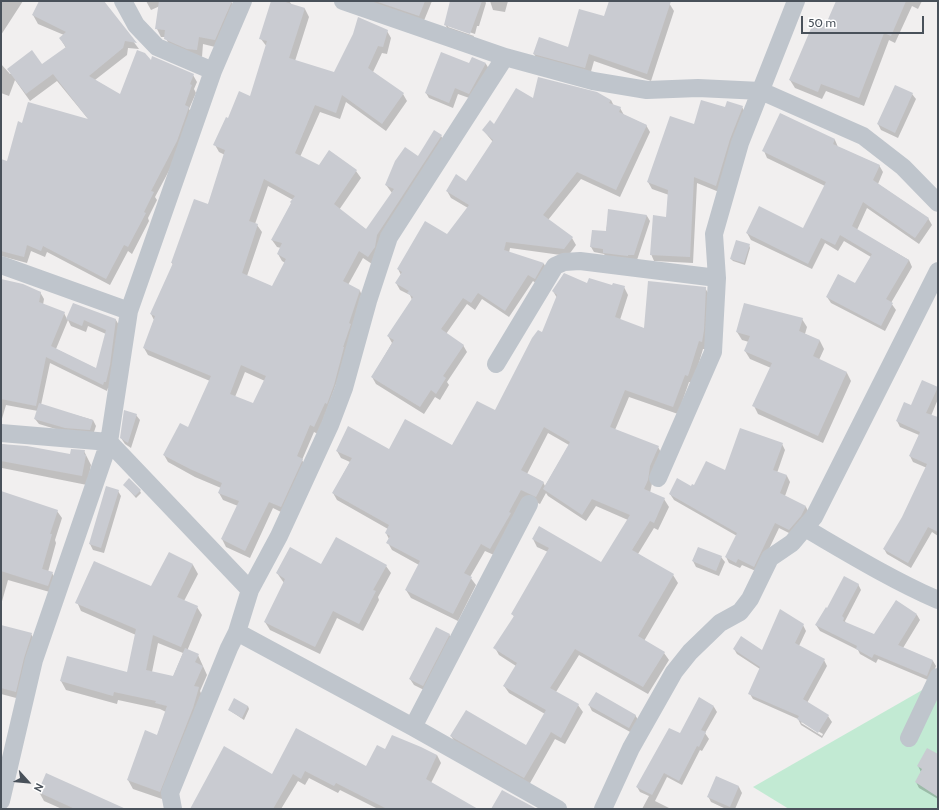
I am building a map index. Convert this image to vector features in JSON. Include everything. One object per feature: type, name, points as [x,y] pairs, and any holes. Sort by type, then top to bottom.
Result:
[{"type":"street","points":[[123,1],[136,25],[157,47],[213,71]]},
{"type":"street","points":[[1,800],[34,660],[109,442],[129,311],[213,71],[243,1]]},
{"type":"street","points":[[343,1],[506,57],[593,81],[647,90],[698,88],[761,91],[863,136],[903,167],[938,203]]},
{"type":"street","points":[[658,478],[713,352],[717,278],[714,234],[740,143],[796,1]]},
{"type":"street","points":[[173,809],[170,793],[228,648],[237,632],[250,590],[279,536],[330,425],[344,388],[368,301],[389,237],[506,57]]},
{"type":"street","points":[[496,364],[555,266],[564,262],[580,261],[717,278]]},
{"type":"street","points":[[1,265],[129,311]]},
{"type":"street","points":[[603,809],[631,748],[674,672],[690,652],[720,623],[740,612],[750,599],[770,558],[792,543],[814,517],[938,271]]},
{"type":"street","points":[[1,433],[109,442],[250,590]]},
{"type":"street","points":[[413,727],[529,504]]},
{"type":"street","points":[[805,528],[874,568],[938,600]]},
{"type":"street","points":[[237,632],[413,727],[558,809]]},
{"type":"street","points":[[909,738],[938,677]]},
{"type":"green space","points":[[938,681],[938,809],[789,809],[753,787]]},
{"type":"building","points":[[39,1],[104,1],[137,43],[125,41],[123,48],[89,76],[120,94],[137,50],[145,53],[151,60],[152,56],[194,74],[185,105],[189,107],[177,141],[151,191],[154,192],[144,212],[146,213],[128,247],[124,245],[106,279],[43,246],[41,251],[27,245],[24,257],[1,251],[1,159],[7,161],[18,121],[22,123],[28,102],[88,119],[53,74],[26,94],[7,69],[32,50],[42,64],[66,47],[59,38],[66,32],[32,15]]},
{"type":"building","points":[[159,1],[232,1],[215,40],[199,37],[197,50],[187,49],[164,39],[165,30],[155,29]]},
{"type":"building","points":[[271,1],[282,1],[305,8],[289,58],[334,72],[353,34],[358,17],[388,30],[383,47],[378,46],[368,68],[404,93],[382,124],[342,95],[336,113],[315,105],[295,153],[319,165],[329,150],[357,170],[334,204],[366,229],[394,189],[385,185],[395,161],[405,147],[418,156],[434,130],[442,135],[377,235],[375,247],[368,257],[359,251],[343,281],[360,290],[349,323],[351,324],[343,347],[334,385],[327,404],[325,403],[314,427],[310,425],[297,456],[303,459],[281,507],[269,502],[245,551],[221,539],[239,501],[218,493],[222,483],[163,455],[180,423],[188,427],[211,376],[143,348],[155,316],[150,314],[173,263],[171,263],[194,199],[208,204],[225,150],[213,145],[226,117],[228,118],[239,91],[250,96],[267,41],[259,39]],"holes":[[[264,179],[295,196],[290,202],[291,203],[271,240],[282,243],[277,254],[286,259],[272,286],[242,273],[258,224],[249,221]],[[241,365],[266,376],[253,403],[230,394]]]},
{"type":"building","points":[[375,1],[425,1],[419,16]]},
{"type":"building","points":[[450,1],[482,1],[470,34],[444,25]]},
{"type":"building","points":[[609,1],[671,1],[647,74],[589,54],[585,68],[533,54],[539,37],[568,47],[579,9],[604,16]]},
{"type":"building","points":[[836,1],[906,1],[891,36],[884,33],[859,98],[821,84],[818,92],[789,80],[815,19],[826,24]]},
{"type":"building","points":[[441,52],[469,63],[472,57],[486,63],[469,94],[455,88],[449,103],[425,93]]},
{"type":"building","points":[[538,77],[597,92],[611,100],[609,103],[621,107],[619,112],[647,125],[616,190],[577,172],[543,215],[573,237],[564,249],[506,242],[504,250],[544,263],[535,279],[528,275],[505,311],[478,293],[471,303],[463,298],[441,329],[464,345],[443,376],[446,378],[436,394],[431,390],[420,407],[371,377],[394,340],[387,336],[413,297],[407,293],[409,291],[395,283],[402,272],[397,269],[425,221],[447,234],[469,205],[446,191],[456,174],[466,181],[493,140],[482,130],[490,120],[494,124],[516,88],[533,98]]},
{"type":"building","points":[[895,85],[913,93],[895,133],[877,124]]},
{"type":"building","points":[[701,100],[725,107],[727,101],[743,106],[730,139],[716,186],[694,177],[690,257],[650,255],[653,215],[666,217],[668,190],[647,182],[670,116],[694,124]]},
{"type":"building","points":[[780,113],[835,139],[833,144],[880,165],[873,180],[929,218],[915,238],[863,202],[852,226],[909,260],[886,299],[893,303],[881,326],[826,297],[838,274],[855,283],[872,254],[840,235],[835,245],[821,238],[808,264],[746,233],[759,206],[803,228],[826,182],[762,151]]},
{"type":"building","points":[[608,209],[647,215],[634,255],[628,256],[603,253],[603,249],[590,247],[592,230],[606,231]]},
{"type":"building","points":[[736,240],[750,244],[744,263],[730,259]]},
{"type":"building","points":[[564,273],[587,283],[589,278],[612,285],[613,283],[625,286],[615,317],[644,328],[648,281],[706,287],[704,330],[702,342],[699,341],[688,376],[685,375],[673,407],[625,390],[610,427],[659,446],[650,466],[648,480],[644,489],[665,498],[654,523],[650,521],[632,550],[674,574],[638,636],[665,652],[643,687],[575,649],[550,688],[579,704],[561,738],[551,732],[524,778],[450,736],[466,710],[526,745],[546,710],[503,686],[517,663],[493,648],[514,616],[511,614],[549,548],[532,539],[539,526],[601,562],[630,515],[592,499],[582,515],[543,489],[570,442],[544,427],[521,470],[544,482],[536,497],[521,490],[509,512],[511,513],[490,549],[481,544],[464,573],[472,577],[453,614],[405,590],[420,561],[386,543],[390,536],[385,533],[389,525],[332,493],[352,458],[336,451],[348,426],[389,449],[405,419],[452,445],[477,401],[495,410],[532,338],[538,330],[542,332],[557,295],[552,291]]},
{"type":"building","points":[[1,279],[23,284],[41,292],[39,302],[65,312],[51,346],[96,368],[106,330],[84,320],[82,326],[66,319],[73,303],[116,319],[110,365],[106,382],[104,382],[103,385],[46,357],[36,406],[1,399]]},
{"type":"building","points":[[744,303],[803,318],[799,331],[820,340],[813,356],[847,372],[818,436],[752,406],[772,363],[744,351],[750,336],[736,332]]},
{"type":"building","points":[[922,380],[938,387],[926,413],[938,417],[938,532],[928,527],[908,563],[883,549],[902,517],[927,464],[909,456],[920,432],[896,421],[904,402],[911,405]]},
{"type":"building","points":[[39,403],[93,420],[90,430],[65,428],[34,419]]},
{"type":"building","points":[[124,410],[137,414],[128,443],[120,438]]},
{"type":"building","points":[[740,428],[783,443],[773,470],[787,475],[780,493],[806,506],[801,516],[789,530],[775,523],[754,567],[738,559],[736,563],[725,557],[737,533],[669,494],[677,478],[691,486],[692,484],[694,485],[706,461],[725,470]]},
{"type":"building","points":[[1,444],[27,446],[70,454],[71,449],[85,450],[84,454],[86,455],[82,476],[1,461]]},
{"type":"building","points":[[129,478],[141,490],[135,496],[123,485]]},
{"type":"building","points":[[106,486],[119,490],[101,548],[89,544]]},
{"type":"building","points":[[1,491],[58,510],[50,534],[52,534],[42,569],[53,572],[48,586],[1,571]]},
{"type":"building","points":[[336,537],[387,565],[373,590],[376,591],[359,624],[333,611],[315,647],[264,622],[285,579],[276,573],[290,547],[321,564]]},
{"type":"building","points":[[698,547],[722,556],[716,571],[692,561]]},
{"type":"building","points":[[169,552],[193,564],[177,597],[198,606],[181,647],[153,635],[146,670],[173,676],[185,648],[199,654],[195,662],[203,666],[194,686],[199,687],[193,708],[160,792],[127,780],[145,730],[157,735],[167,706],[155,703],[156,701],[114,692],[113,696],[60,681],[67,656],[127,672],[136,629],[75,603],[94,561],[151,586]]},
{"type":"building","points":[[844,576],[859,584],[842,616],[844,618],[843,621],[874,634],[896,600],[917,614],[898,645],[933,660],[927,676],[874,654],[872,658],[856,649],[857,646],[815,625],[826,607],[827,608]]},
{"type":"building","points":[[780,609],[804,624],[795,643],[825,659],[803,699],[829,715],[818,733],[797,719],[799,716],[748,694],[760,667],[733,649],[741,636],[762,650]]},
{"type":"building","points":[[1,625],[32,633],[16,692],[1,688]]},
{"type":"building","points":[[436,627],[450,634],[423,686],[409,679]]},
{"type":"building","points":[[596,692],[636,715],[629,728],[588,705]]},
{"type":"building","points":[[699,697],[714,706],[701,730],[706,732],[699,747],[697,746],[679,781],[664,773],[652,795],[636,787],[669,728],[680,733]]},
{"type":"building","points":[[234,698],[248,706],[242,718],[228,710]]},
{"type":"building","points":[[296,728],[366,766],[377,745],[385,749],[392,735],[421,747],[437,755],[426,779],[478,809],[387,809],[336,783],[334,786],[305,771],[301,779],[293,774],[273,809],[190,809],[224,746],[272,774]]},
{"type":"building","points":[[927,748],[938,754],[938,797],[915,782],[922,769],[917,766]]},
{"type":"building","points":[[46,773],[126,809],[75,809],[38,792]]},
{"type":"building","points":[[716,776],[739,786],[730,807],[707,797]]},
{"type":"building","points":[[502,790],[537,809],[491,809]]}]
